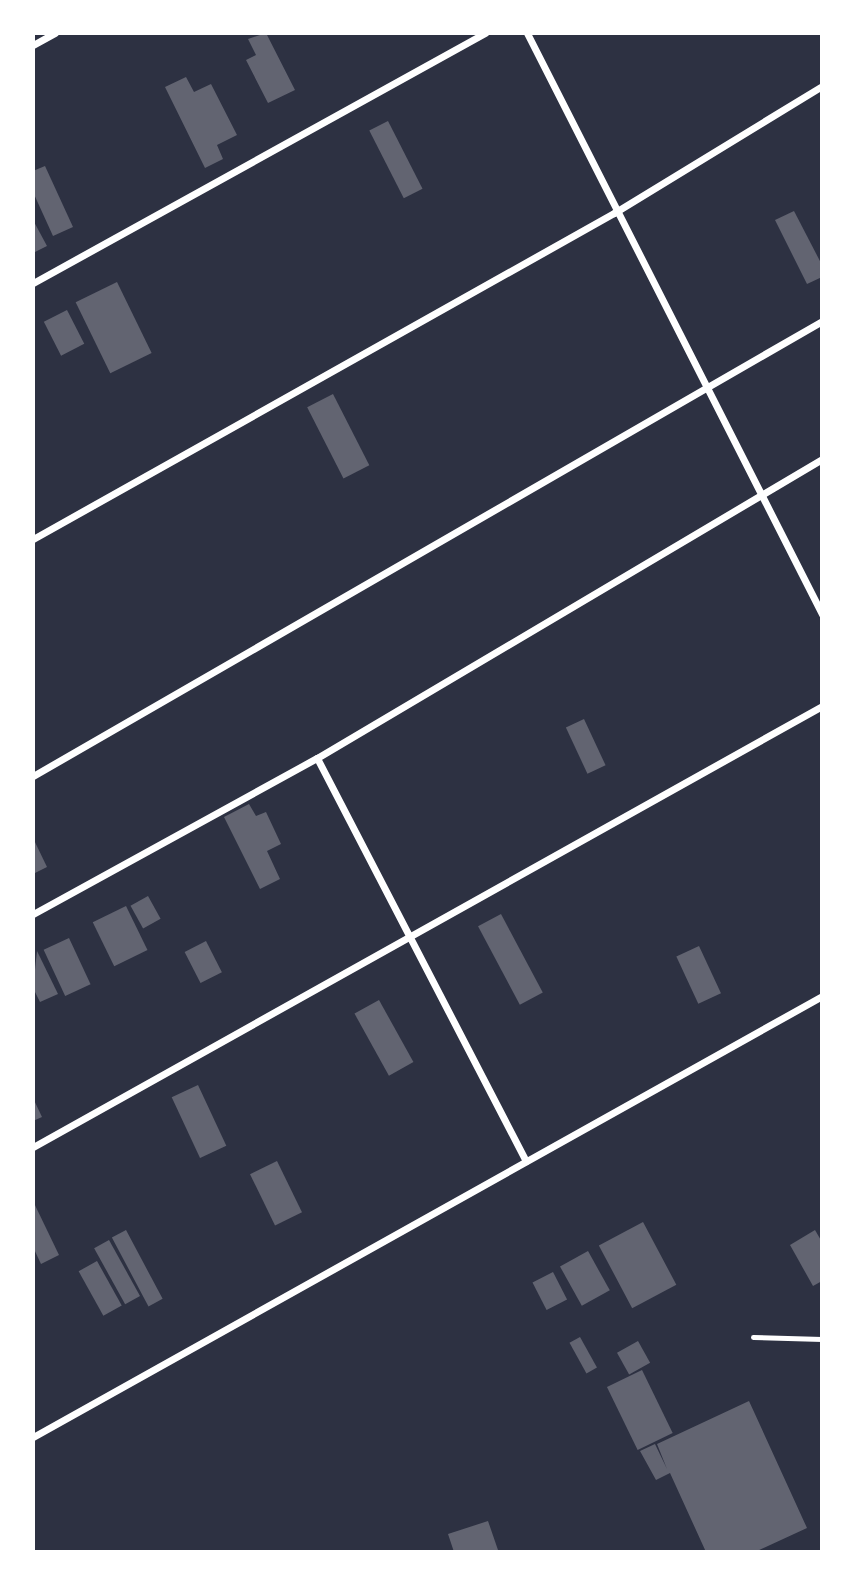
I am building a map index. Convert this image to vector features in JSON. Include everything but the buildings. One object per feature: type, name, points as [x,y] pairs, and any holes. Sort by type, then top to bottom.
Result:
[{"type":"street","points":[[33,45],[55,33]]},
{"type":"street","points":[[33,283],[485,33]]},
{"type":"street","points":[[527,33],[614,213],[822,614]]},
{"type":"street","points":[[33,539],[614,213],[822,86]]},
{"type":"street","points":[[33,776],[822,321]]},
{"type":"street","points":[[33,914],[317,758],[762,500],[822,459]]},
{"type":"street","points":[[33,1147],[822,706]]},
{"type":"street","points":[[317,758],[406,937],[526,1161]]},
{"type":"street","points":[[33,1437],[822,996]]},
{"type":"lane","points":[[753,1337],[822,1339]]}]
